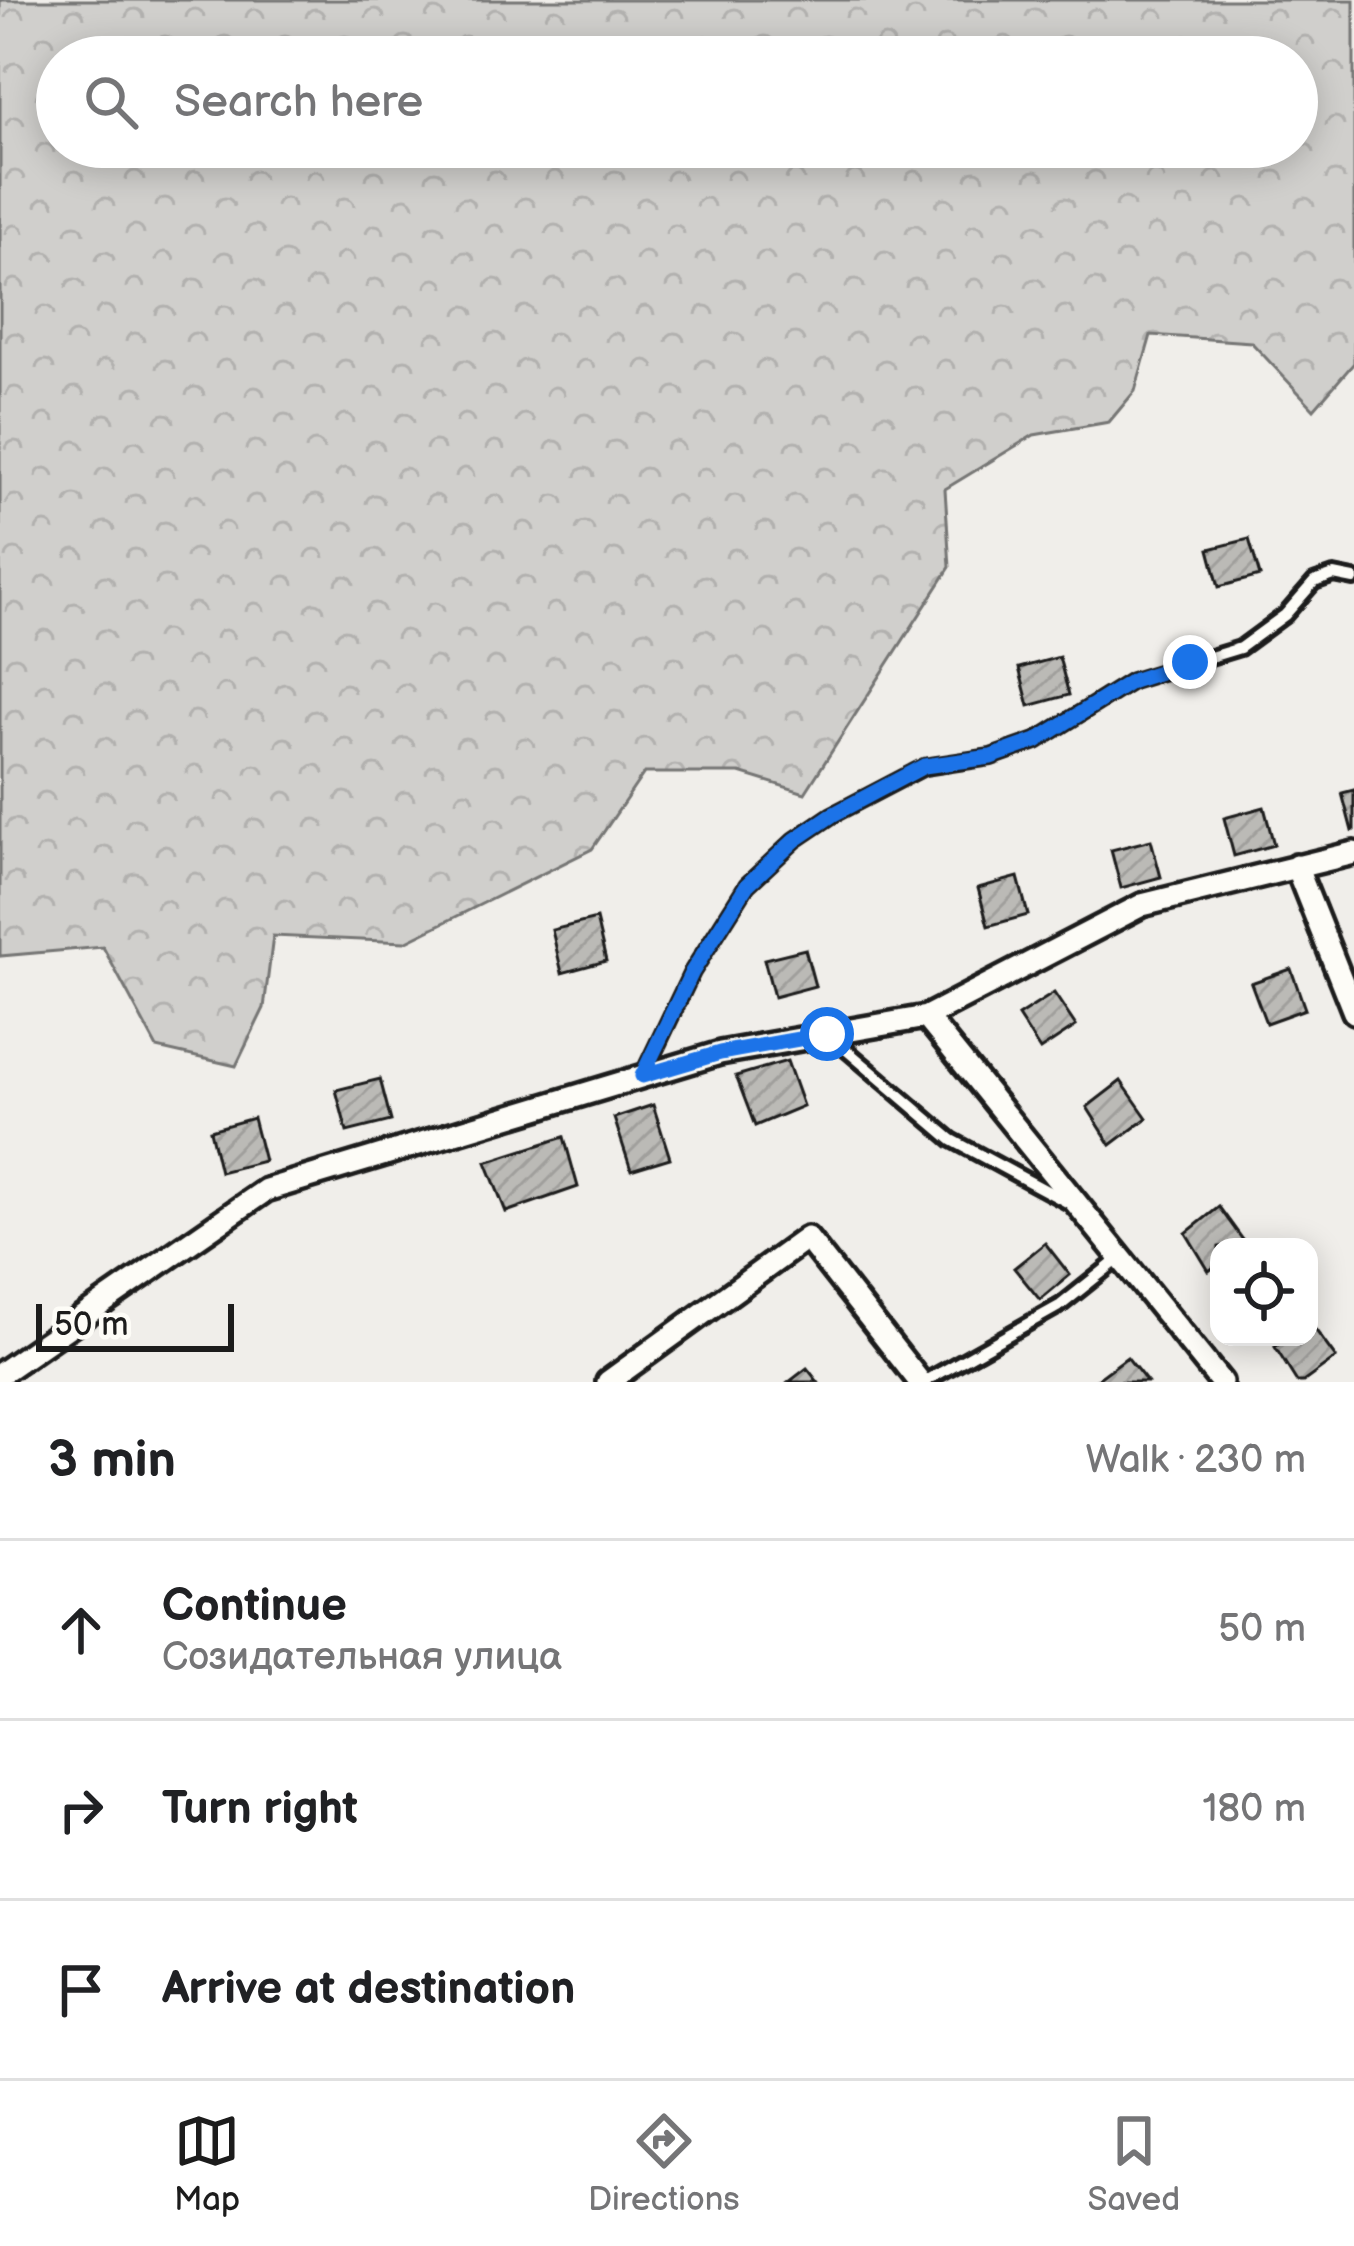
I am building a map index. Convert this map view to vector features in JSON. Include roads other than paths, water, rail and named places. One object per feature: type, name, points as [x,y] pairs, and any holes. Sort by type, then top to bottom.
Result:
[{"type":"street","points":[[0,1374],[266,1190],[720,1053],[926,1017],[1142,905],[1354,853]]},
{"type":"street","points":[[1296,866],[1354,1012]]},
{"type":"street","points":[[926,1017],[1221,1382]]},
{"type":"street","points":[[608,1382],[807,1238],[922,1382]]},
{"type":"lane","points":[[642,1076],[692,972],[747,885],[795,840],[924,766],[991,757],[1036,741],[1132,681],[1240,648],[1285,615],[1314,582],[1334,575],[1354,579]]},
{"type":"lane","points":[[827,1034],[952,1140],[1083,1210]]},
{"type":"lane","points":[[922,1382],[1060,1305],[1121,1257]]}]
